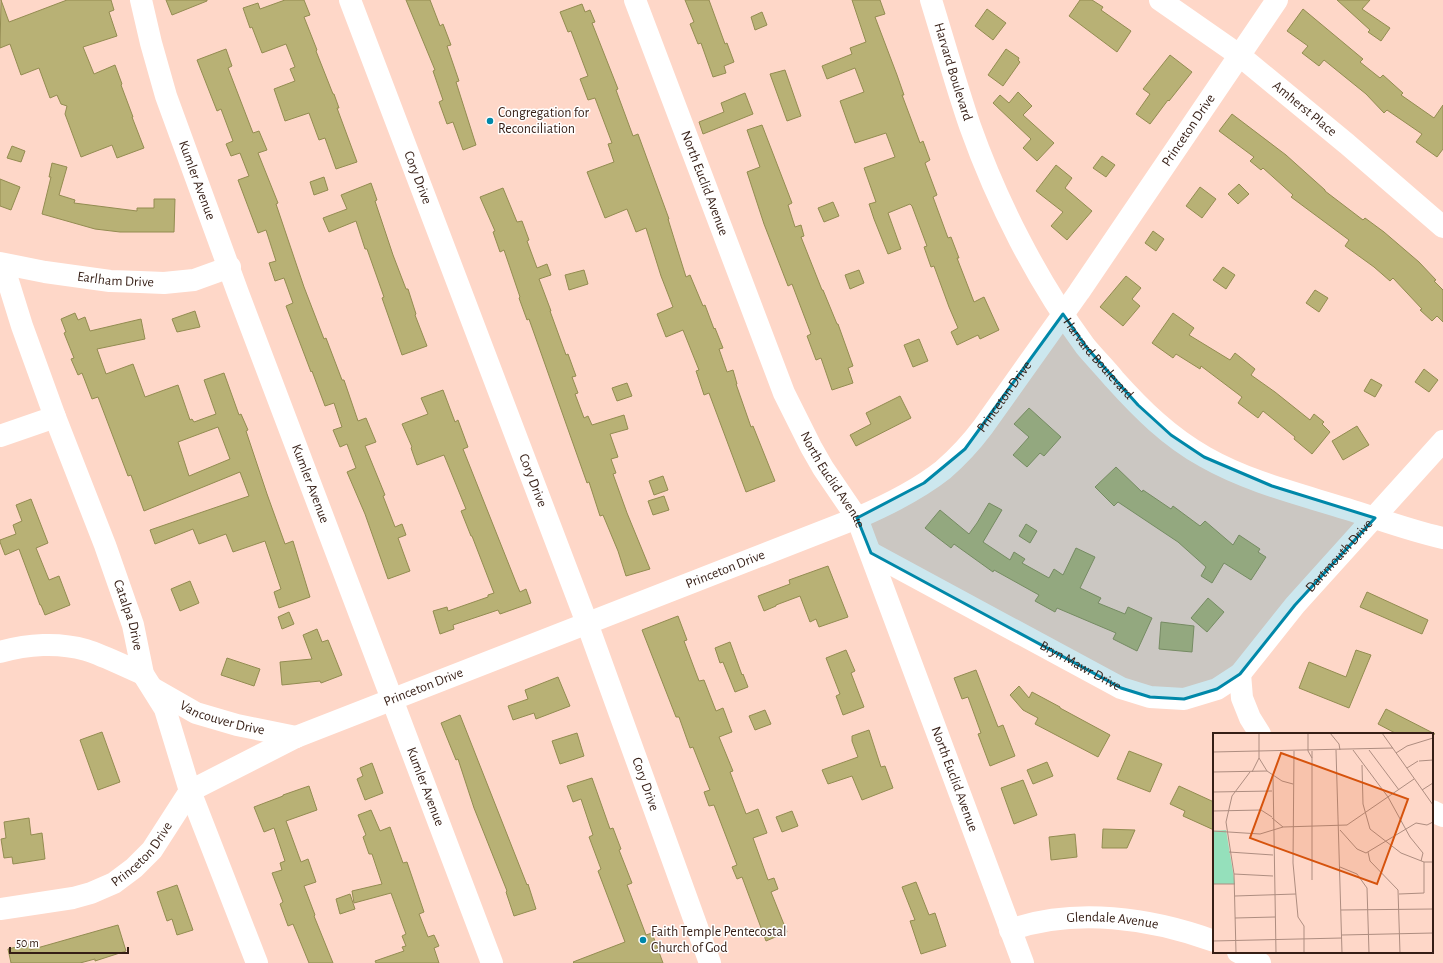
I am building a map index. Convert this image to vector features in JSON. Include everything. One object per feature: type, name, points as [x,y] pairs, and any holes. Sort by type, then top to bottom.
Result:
[{"type":"street","name":"Kumler Avenue","points":[[141,0],[166,96],[230,267],[238,293],[492,963]]},
{"type":"street","name":"Cory Drive","points":[[350,0],[586,623],[710,963]]},
{"type":"street","name":"North Euclid Avenue","points":[[635,0],[784,393],[817,458],[857,518],[1022,963]]},
{"type":"street","name":"Harvard Boulevard","points":[[932,0],[971,127],[1007,214],[1028,254],[1063,314],[1087,348],[1138,406],[1171,435],[1204,457],[1236,473],[1272,486],[1443,538]]},
{"type":"street","name":"Amherst Place","points":[[1160,0],[1239,55],[1341,139],[1443,227]]},
{"type":"street","name":"Princeton Drive","points":[[0,909],[73,898],[91,893],[114,883],[134,868],[152,850],[190,792],[296,736],[857,518],[876,510],[924,483],[943,470],[966,449],[983,428],[1063,314],[1277,0]]},
{"type":"street","name":"Earlham Drive","points":[[1,264],[44,272],[110,280],[164,283],[194,280],[230,267]]},
{"type":"street","name":"Catalpa Drive","points":[[1,264],[55,417],[133,624],[148,681],[165,709],[190,792],[257,963]]},
{"type":"street","points":[[0,436],[55,417]]},
{"type":"street","name":"Dartmouth Drive","points":[[1240,674],[1295,605],[1443,441]]},
{"type":"street","name":"Bryn Mawr Drive","points":[[871,553],[1121,688],[1150,697],[1184,699],[1217,689],[1240,674]]},
{"type":"street","name":"Vancouver Drive","points":[[0,652],[35,645],[86,650],[148,681],[196,713],[237,725],[296,736]]},
{"type":"street","points":[[1240,674],[1242,698],[1250,718],[1259,733]]},
{"type":"street","points":[[1433,811],[1443,816]]},
{"type":"street","name":"Glendale Avenue","points":[[1010,930],[1030,923],[1067,918],[1096,918],[1145,922],[1173,928],[1213,941]]},
{"type":"street","points":[[1240,953],[1260,963]]},
{"type":"highlighted area","points":[[1063,314],[1087,348],[1138,405],[1171,435],[1204,457],[1272,486],[1375,518],[1295,605],[1240,674],[1217,689],[1184,699],[1150,697],[1121,688],[871,553],[857,518],[924,483],[965,449]]},
{"type":"building","points":[[1,0],[9,22],[67,0],[111,0],[114,10],[109,12],[117,36],[83,47],[94,74],[115,65],[144,148],[117,158],[112,145],[81,157],[65,114],[67,106],[61,104],[57,95],[50,98],[39,68],[21,75],[10,44],[0,48]]},
{"type":"building","points":[[166,0],[207,0],[207,1],[172,15]]},
{"type":"building","points":[[285,0],[304,0],[310,15],[304,17],[334,94],[339,108],[337,108],[357,162],[336,169],[325,138],[319,140],[309,113],[285,121],[274,89],[295,81],[290,69],[295,67],[286,44],[262,53],[252,27],[250,28],[243,8],[258,3],[260,9]]},
{"type":"building","points":[[406,0],[430,0],[440,26],[443,24],[451,45],[447,46],[459,81],[456,82],[476,145],[463,150],[453,122],[447,124],[439,102],[443,100],[433,71],[435,70]]},
{"type":"building","points":[[685,0],[709,0],[725,44],[727,43],[734,62],[724,66],[726,73],[713,77],[701,43],[698,44],[690,24],[694,22]]},
{"type":"building","points":[[852,0],[880,0],[885,14],[875,17],[897,75],[904,95],[902,95],[920,143],[923,141],[930,160],[925,163],[937,195],[933,197],[948,238],[951,237],[959,258],[957,258],[974,302],[984,297],[999,330],[980,339],[978,335],[957,345],[951,332],[958,328],[934,266],[931,267],[924,247],[927,246],[912,206],[910,204],[888,213],[901,249],[888,254],[874,219],[869,204],[876,202],[864,168],[895,157],[886,133],[855,143],[840,101],[864,92],[855,68],[827,79],[822,66],[852,54],[850,48],[866,42]]},
{"type":"building","points":[[1080,0],[1092,0],[1103,7],[1101,10],[1131,31],[1117,52],[1069,16]]},
{"type":"building","points":[[1337,0],[1370,0],[1362,9],[1390,28],[1381,41],[1368,32],[1370,30]]},
{"type":"building","points":[[582,4],[585,12],[590,10],[595,22],[592,23],[618,89],[616,90],[633,136],[638,134],[669,219],[686,277],[690,275],[703,306],[705,305],[723,348],[719,349],[727,372],[733,370],[736,384],[751,427],[753,426],[775,481],[746,492],[709,393],[704,395],[696,371],[699,370],[683,330],[666,337],[657,314],[673,307],[661,276],[646,228],[636,232],[627,209],[605,218],[587,172],[614,162],[608,144],[612,143],[595,98],[588,100],[580,79],[588,76],[571,31],[568,32],[560,12]]},
{"type":"building","points":[[987,9],[1006,23],[993,40],[975,26]]},
{"type":"building","points":[[1303,9],[1363,59],[1360,62],[1380,78],[1383,75],[1403,93],[1401,95],[1434,118],[1443,105],[1443,149],[1437,157],[1416,142],[1422,134],[1387,110],[1384,113],[1366,94],[1324,60],[1319,66],[1302,53],[1308,46],[1287,31]]},
{"type":"building","points":[[762,12],[767,25],[755,30],[751,17]]},
{"type":"building","points":[[226,49],[232,66],[228,68],[253,133],[259,131],[267,150],[258,153],[278,203],[276,204],[304,287],[324,339],[326,338],[342,380],[344,380],[358,421],[366,418],[376,442],[365,446],[385,495],[383,496],[395,527],[402,524],[406,535],[398,538],[410,571],[388,579],[365,514],[347,472],[356,468],[347,444],[340,447],[333,430],[342,427],[334,403],[325,406],[312,371],[311,372],[286,306],[293,303],[284,278],[275,281],[269,263],[276,261],[266,230],[258,233],[238,180],[249,176],[240,153],[231,156],[226,144],[233,141],[221,109],[217,111],[197,60]]},
{"type":"building","points":[[1006,49],[1019,58],[1018,60],[1020,62],[1003,86],[988,75]]},
{"type":"building","points":[[1170,55],[1192,72],[1150,124],[1136,114],[1150,94],[1143,89]]},
{"type":"building","points":[[785,70],[801,116],[787,121],[770,74]]},
{"type":"building","points":[[1018,92],[1032,106],[1023,115],[1054,143],[1037,161],[1023,148],[1031,139],[993,103],[1000,95],[1009,103]]},
{"type":"building","points":[[745,93],[753,114],[703,134],[699,122],[724,112],[721,103]]},
{"type":"building","points":[[1232,114],[1286,155],[1325,191],[1363,220],[1365,218],[1384,232],[1419,262],[1443,290],[1443,322],[1437,316],[1432,321],[1420,310],[1422,309],[1393,278],[1390,281],[1374,267],[1345,246],[1349,240],[1291,197],[1293,195],[1263,168],[1261,170],[1250,161],[1254,157],[1219,131]]},
{"type":"building","points":[[762,125],[792,203],[788,205],[795,227],[801,225],[804,236],[801,237],[822,290],[838,324],[853,366],[848,368],[853,383],[832,390],[821,358],[816,360],[807,336],[811,334],[792,284],[788,286],[764,224],[747,172],[760,167],[747,130]]},
{"type":"building","points":[[12,146],[25,151],[21,162],[7,158]]},
{"type":"building","points":[[1102,156],[1115,165],[1106,177],[1093,168]]},
{"type":"building","points":[[52,163],[67,167],[59,195],[75,200],[74,203],[137,211],[137,208],[154,208],[154,199],[175,199],[174,232],[120,232],[95,229],[42,214],[51,177],[49,177]]},
{"type":"building","points":[[1056,165],[1072,178],[1065,188],[1092,211],[1067,240],[1051,226],[1063,212],[1036,191]]},
{"type":"building","points":[[324,177],[328,190],[314,195],[310,182]]},
{"type":"building","points":[[0,179],[20,187],[11,210],[0,206]]},
{"type":"building","points":[[371,183],[377,200],[375,201],[393,255],[406,289],[408,289],[416,314],[415,315],[427,346],[402,355],[382,298],[384,297],[367,249],[365,249],[356,221],[329,232],[323,218],[347,209],[341,195]]},
{"type":"building","points":[[1239,184],[1249,194],[1238,204],[1228,194]]},
{"type":"building","points":[[1200,187],[1216,199],[1202,218],[1186,206]]},
{"type":"building","points":[[503,188],[517,222],[522,221],[529,240],[527,241],[537,268],[547,264],[551,275],[539,279],[566,355],[568,354],[576,376],[572,377],[578,393],[575,394],[584,418],[588,416],[592,425],[624,415],[628,429],[610,434],[618,457],[611,459],[616,473],[613,474],[650,569],[626,576],[618,551],[603,515],[600,516],[589,482],[587,483],[529,319],[527,320],[519,298],[520,297],[504,250],[500,252],[493,232],[495,231],[480,197]]},
{"type":"building","points":[[833,202],[839,216],[824,222],[818,208]]},
{"type":"building","points":[[1153,231],[1164,239],[1156,251],[1145,243]]},
{"type":"building","points":[[1223,267],[1235,275],[1226,289],[1213,280]]},
{"type":"building","points":[[584,270],[588,284],[569,290],[565,275]]},
{"type":"building","points":[[859,270],[864,283],[850,289],[845,275]]},
{"type":"building","points":[[1126,276],[1141,288],[1132,299],[1140,306],[1123,326],[1100,307]]},
{"type":"building","points":[[1315,290],[1328,298],[1319,312],[1306,303]]},
{"type":"building","points":[[195,311],[200,327],[177,332],[172,319]]},
{"type":"building","points":[[75,313],[78,320],[85,317],[90,331],[141,319],[145,339],[97,349],[106,374],[133,364],[145,397],[178,385],[190,420],[192,419],[194,422],[216,414],[204,380],[224,373],[239,415],[241,414],[248,430],[246,431],[285,544],[293,541],[310,597],[279,608],[274,592],[281,589],[265,541],[233,552],[226,534],[199,544],[193,529],[155,544],[150,530],[249,496],[240,472],[144,511],[131,475],[128,476],[98,397],[92,399],[82,373],[78,375],[71,359],[74,358],[64,333],[66,332],[61,319]],"holes":[[[218,427],[230,459],[189,476],[178,442]]]},
{"type":"building","points":[[1173,313],[1194,328],[1189,335],[1230,360],[1235,353],[1255,369],[1251,375],[1310,420],[1314,414],[1324,422],[1322,424],[1330,432],[1312,454],[1294,439],[1295,437],[1263,411],[1258,418],[1238,403],[1242,397],[1201,366],[1200,369],[1176,354],[1173,358],[1152,343]]},
{"type":"building","points":[[919,339],[928,361],[913,367],[904,345]]},
{"type":"building","points":[[1424,369],[1438,380],[1429,392],[1415,382]]},
{"type":"building","points":[[1371,379],[1382,385],[1375,397],[1364,391]]},
{"type":"building","points":[[627,383],[632,396],[617,401],[612,388]]},
{"type":"building","points":[[443,390],[455,422],[458,420],[468,447],[463,449],[517,585],[520,592],[526,589],[531,603],[500,614],[498,610],[453,625],[454,629],[440,634],[433,611],[447,607],[448,611],[488,597],[488,595],[494,593],[461,511],[466,509],[444,455],[417,465],[411,448],[412,447],[402,424],[428,414],[421,398]]},
{"type":"building","points":[[900,396],[911,418],[856,446],[850,435],[871,424],[866,413]]},
{"type":"building","points":[[1029,408],[1061,437],[1044,456],[1040,453],[1027,467],[1013,455],[1029,437],[1014,424]]},
{"type":"building","points":[[1357,426],[1369,445],[1343,460],[1332,441]]},
{"type":"building","points":[[1116,467],[1142,492],[1143,490],[1171,509],[1173,506],[1200,526],[1205,521],[1233,545],[1239,535],[1260,549],[1258,552],[1266,557],[1251,580],[1224,563],[1212,583],[1201,576],[1206,567],[1178,542],[1118,502],[1114,506],[1095,487]]},
{"type":"building","points":[[663,476],[668,490],[654,495],[649,481]]},
{"type":"building","points":[[664,496],[669,510],[653,515],[648,501]]},
{"type":"building","points":[[31,499],[48,543],[36,548],[49,580],[59,576],[70,605],[45,615],[19,549],[5,555],[0,542],[0,540],[16,534],[13,525],[22,521],[16,505]]},
{"type":"building","points":[[989,503],[1002,510],[983,542],[1010,560],[1014,552],[1025,559],[1022,563],[1049,578],[1054,569],[1063,575],[1076,548],[1095,557],[1080,588],[1101,598],[1098,603],[1125,614],[1128,607],[1152,618],[1137,651],[1113,639],[1116,633],[1057,608],[1055,612],[1035,601],[1039,595],[994,570],[993,572],[954,544],[951,548],[925,528],[940,510],[969,534]]},
{"type":"building","points":[[1026,524],[1037,531],[1030,543],[1019,536]]},
{"type":"building","points":[[828,566],[848,617],[819,627],[816,619],[810,622],[800,596],[764,611],[758,596],[790,584],[789,580]]},
{"type":"building","points":[[190,581],[199,603],[180,611],[171,589]]},
{"type":"building","points":[[1367,592],[1428,620],[1422,634],[1360,607]]},
{"type":"building","points":[[1208,598],[1224,612],[1207,632],[1191,618]]},
{"type":"building","points":[[289,612],[294,624],[282,629],[278,617]]},
{"type":"building","points":[[678,616],[687,640],[684,641],[699,681],[704,680],[716,711],[723,708],[732,732],[719,737],[733,771],[730,772],[746,814],[758,809],[767,833],[753,838],[768,880],[774,878],[778,889],[771,892],[787,932],[766,941],[742,877],[737,879],[732,867],[737,865],[714,805],[709,806],[704,792],[710,790],[693,747],[690,748],[679,717],[676,717],[642,630]]},
{"type":"building","points":[[1161,622],[1194,626],[1192,652],[1159,649]]},
{"type":"building","points":[[317,629],[322,642],[328,640],[342,675],[321,683],[320,681],[282,685],[280,662],[312,659],[303,635]]},
{"type":"building","points":[[730,642],[748,687],[735,692],[723,662],[720,663],[715,648]]},
{"type":"building","points":[[846,650],[855,671],[851,673],[864,707],[843,715],[836,696],[840,694],[826,658]]},
{"type":"building","points":[[1356,650],[1371,655],[1349,708],[1299,688],[1309,662],[1346,677]]},
{"type":"building","points":[[227,658],[260,669],[254,686],[221,675]]},
{"type":"building","points":[[976,670],[998,727],[1003,725],[1015,756],[990,766],[978,734],[981,733],[968,697],[962,699],[954,678]]},
{"type":"building","points":[[558,677],[570,706],[536,719],[534,713],[513,720],[508,706],[528,699],[525,690]]},
{"type":"building","points":[[1019,686],[1029,698],[1032,692],[1110,735],[1098,757],[1035,724],[1038,718],[1023,710],[1010,695]]},
{"type":"building","points":[[1386,709],[1435,734],[1395,733],[1378,724]]},
{"type":"building","points":[[765,710],[771,724],[755,730],[749,716]]},
{"type":"building","points":[[460,715],[527,885],[528,884],[536,909],[514,916],[506,892],[507,891],[474,808],[458,759],[456,760],[441,723]]},
{"type":"building","points":[[869,730],[881,767],[885,766],[893,788],[862,800],[852,776],[828,784],[822,770],[858,757],[852,741],[852,736]]},
{"type":"building","points":[[102,732],[120,782],[98,790],[80,740]]},
{"type":"building","points":[[577,733],[584,756],[560,764],[552,741]]},
{"type":"building","points":[[1129,751],[1162,764],[1150,792],[1117,779]]},
{"type":"building","points":[[1047,762],[1053,776],[1033,784],[1027,770]]},
{"type":"building","points":[[372,763],[383,793],[365,800],[357,779],[363,776],[360,768]]},
{"type":"building","points":[[592,778],[610,829],[613,828],[621,849],[619,850],[632,883],[627,885],[646,935],[652,933],[663,963],[573,962],[625,942],[598,871],[601,869],[589,837],[593,835],[581,799],[573,802],[567,786]]},
{"type":"building","points":[[1023,780],[1037,815],[1014,824],[1001,788]]},
{"type":"building","points":[[309,786],[317,810],[286,821],[301,862],[308,859],[316,882],[304,886],[315,915],[314,916],[333,963],[309,963],[293,924],[288,926],[280,904],[283,902],[272,873],[282,870],[280,863],[285,861],[274,828],[264,832],[254,807]]},
{"type":"building","points":[[1179,786],[1213,802],[1213,830],[1183,816],[1185,811],[1170,804]]},
{"type":"building","points":[[371,810],[380,831],[390,827],[403,863],[407,862],[424,912],[419,914],[428,937],[434,935],[439,946],[434,948],[439,963],[376,963],[375,961],[404,951],[402,947],[406,946],[402,936],[406,934],[391,893],[354,903],[352,891],[382,884],[372,854],[369,854],[363,837],[366,835],[358,815]]},
{"type":"building","points":[[792,811],[798,826],[782,832],[776,817]]},
{"type":"building","points":[[29,818],[31,835],[42,833],[45,859],[13,864],[12,857],[4,858],[1,839],[6,838],[4,822]]},
{"type":"building","points":[[1103,829],[1135,830],[1127,848],[1102,848]]},
{"type":"building","points":[[1075,834],[1077,857],[1051,860],[1049,837]]},
{"type":"building","points":[[916,882],[929,915],[935,913],[946,946],[921,954],[910,921],[915,920],[902,887]]},
{"type":"building","points":[[177,885],[193,930],[177,935],[172,919],[167,921],[157,892]]},
{"type":"building","points":[[350,894],[355,909],[340,914],[336,899]]},
{"type":"building","points":[[118,925],[126,951],[95,961],[95,959],[80,963],[11,963],[8,949],[29,944],[30,950]]},
{"type":"place","name":"Congregation for Reconciliation","points":[[490,121]]},
{"type":"place","name":"Faith Temple Pentecostal Church of God","points":[[643,940]]}]
